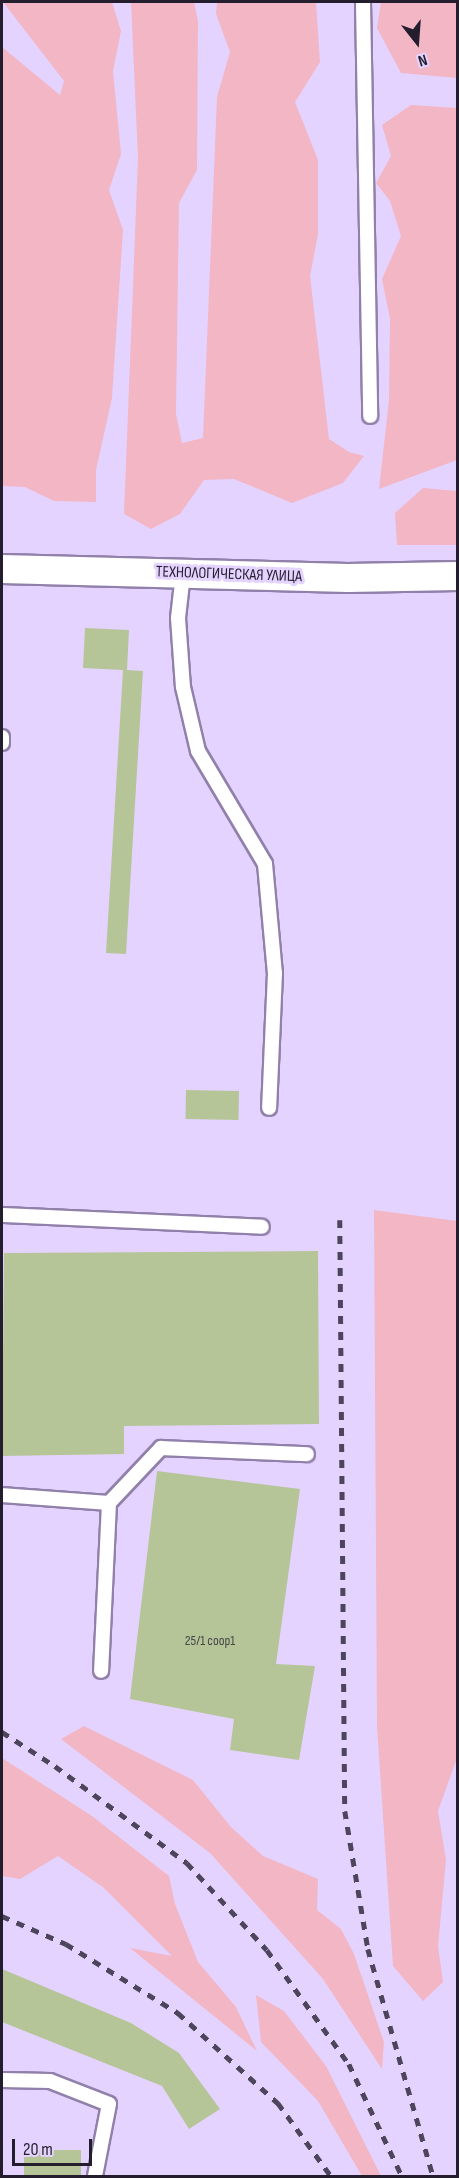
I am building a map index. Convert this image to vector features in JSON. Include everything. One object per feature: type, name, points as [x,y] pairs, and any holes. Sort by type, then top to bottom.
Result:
[{"type":"street","name":"ТЕХНОЛОГИЧЕСКАЯ УЛИЦА","points":[[2,569],[183,574],[458,576]]},
{"type":"lane","points":[[363,2],[370,416]]},
{"type":"lane","points":[[183,574],[178,618],[183,687],[198,751],[265,864],[275,973],[269,1108]]},
{"type":"lane","points":[[2,737],[2,743]]},
{"type":"lane","points":[[2,1215],[262,1227]]},
{"type":"lane","points":[[101,1671],[109,1503],[161,1448],[307,1454]]},
{"type":"lane","points":[[2,1495],[109,1503]]},
{"type":"lane","points":[[2,2080],[50,2081],[110,2103],[95,2176]]},
{"type":"shaded area","points":[[3,2],[112,2],[121,31],[113,71],[121,154],[109,190],[123,230],[112,398],[96,470],[96,502],[54,501],[25,487],[2,486],[2,47],[60,95],[64,81]]},
{"type":"shaded area","points":[[131,2],[194,2],[198,21],[197,170],[179,203],[176,414],[182,443],[203,438],[217,97],[230,52],[216,14],[217,2],[316,2],[320,62],[295,102],[318,160],[318,234],[310,276],[329,439],[349,452],[364,456],[343,483],[292,503],[234,479],[204,480],[180,514],[151,529],[124,514],[138,158]]},
{"type":"shaded area","points":[[381,2],[457,2],[457,78],[401,73],[377,28]]},
{"type":"shaded area","points":[[411,105],[457,108],[457,460],[379,489],[389,400],[390,319],[382,279],[401,236],[390,201],[376,183],[391,156],[382,125]]},
{"type":"shaded area","points":[[423,488],[457,491],[457,545],[397,545],[395,513]]},
{"type":"shaded area","points":[[374,1210],[457,1221],[457,1758],[438,1811],[446,1860],[438,1946],[443,1982],[423,2001],[393,1966],[377,1726]]},
{"type":"shaded area","points":[[84,1726],[193,1780],[231,1827],[263,1856],[318,1879],[317,1910],[341,1929],[354,1954],[384,2042],[382,2069],[323,1979],[210,1853],[61,1739]]},
{"type":"shaded area","points":[[2,1758],[92,1816],[169,1876],[175,1904],[198,1962],[236,2007],[257,2051],[130,1948],[172,1956],[104,1888],[58,1856],[20,1879],[2,1876]]},
{"type":"shaded area","points":[[256,1995],[284,2011],[326,2066],[381,2176],[362,2176],[318,2101],[261,2042]]},
{"type":"building","points":[[85,628],[129,630],[127,670],[143,671],[126,954],[106,953],[123,670],[83,668]]},
{"type":"building","points":[[186,1090],[239,1091],[238,1120],[185,1119]]},
{"type":"building","points":[[318,1251],[319,1424],[124,1426],[124,1454],[2,1456],[4,1253]]},
{"type":"building","points":[[157,1471],[300,1489],[276,1664],[315,1666],[299,1760],[230,1750],[234,1719],[130,1699]]},
{"type":"building","points":[[2,1969],[131,2023],[179,2053],[220,2109],[189,2129],[162,2086],[2,2022]]},
{"type":"building","points":[[24,2150],[81,2150],[81,2176],[24,2176]]},
{"type":"railway","points":[[340,1220],[345,1811],[368,1949],[433,2176]]},
{"type":"railway","points":[[2,1732],[55,1766],[187,1863],[267,1950],[349,2064],[402,2176]]},
{"type":"railway","points":[[2,1916],[66,1944],[178,2013],[278,2103],[331,2176]]}]
